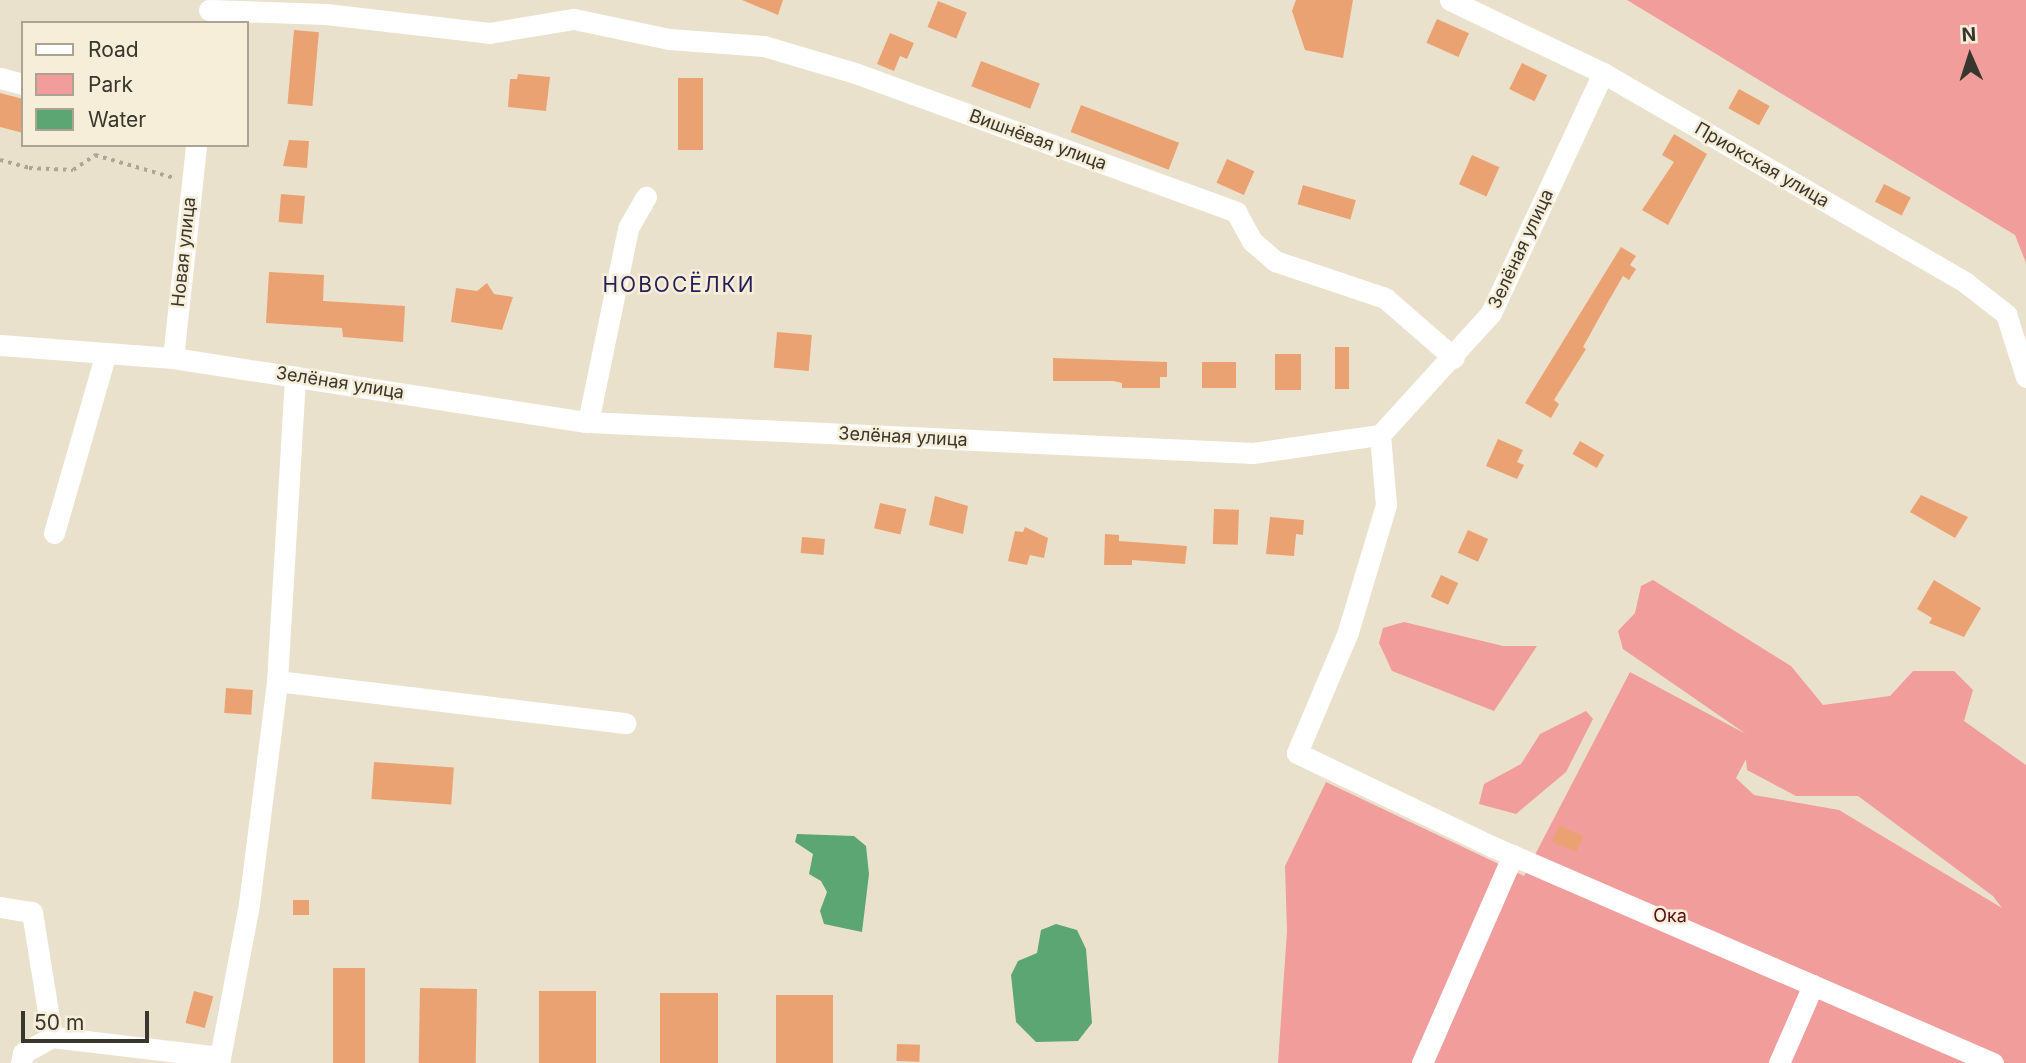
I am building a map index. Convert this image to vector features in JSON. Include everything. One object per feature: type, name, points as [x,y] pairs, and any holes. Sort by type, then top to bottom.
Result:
[{"type":"street","name":"Приокская улица","points":[[1450,0],[1603,73],[1966,283],[2016,318],[2026,377]]},
{"type":"street","points":[[209,11],[326,14],[489,33],[574,9]]},
{"type":"street","name":"Вишнёвая улица","points":[[574,9],[669,39],[764,46],[855,74],[1236,212],[1252,241],[1275,261],[1385,298],[1454,359]]},
{"type":"street","name":"Зелёная улица","points":[[0,345],[173,358],[588,422],[1253,453],[1380,435],[1454,359],[1491,313],[1603,73]]},
{"type":"street","points":[[0,78],[21,83]]},
{"type":"street","name":"Новая улица","points":[[173,358],[196,147]]},
{"type":"street","points":[[588,422],[628,228],[646,197]]},
{"type":"street","points":[[54,533],[106,353]]},
{"type":"street","points":[[20,1063],[23,1053],[52,1037],[220,1060],[248,904],[276,681],[295,377]]},
{"type":"street","points":[[1380,435],[1386,505],[1348,632],[1297,753],[1513,855],[1993,1063]]},
{"type":"street","points":[[276,681],[625,723]]},
{"type":"street","points":[[1422,1063],[1513,855]]},
{"type":"street","points":[[0,906],[32,912],[52,1037]]},
{"type":"street","points":[[1779,1063],[1813,985]]},
{"type":"path","points":[[0,160],[29,168],[73,170],[95,155],[192,183]]},
{"type":"green space","points":[[1627,0],[2026,0],[2026,263],[2015,235]]},
{"type":"green space","name":"Ока","points":[[1653,580],[1791,666],[1823,705],[1890,696],[1913,671],[1954,671],[1973,690],[1964,721],[2026,765],[2026,1063],[1278,1063],[1287,931],[1285,866],[1326,782],[1524,876],[1630,672],[1746,734],[1623,649],[1618,631],[1635,613],[1641,586]],"holes":[[[1746,759],[1747,770],[1796,796],[1858,796],[1993,896],[2002,908],[1839,810],[1754,795],[1736,778]]]},
{"type":"green space","points":[[1404,622],[1503,646],[1537,646],[1494,711],[1392,671],[1379,643],[1383,628]]},
{"type":"green space","points":[[1586,711],[1593,719],[1566,772],[1516,814],[1479,804],[1484,784],[1521,764],[1540,734]]},
{"type":"water","points":[[797,834],[854,836],[866,846],[869,874],[862,932],[824,924],[820,911],[827,892],[821,881],[809,874],[813,854],[795,842]]},
{"type":"water","points":[[1056,924],[1077,930],[1086,949],[1092,1023],[1078,1041],[1036,1042],[1016,1022],[1011,975],[1018,961],[1037,953],[1041,930]]},
{"type":"building","points":[[742,0],[783,0],[778,15]]},
{"type":"building","points":[[1296,0],[1353,0],[1343,58],[1305,50],[1292,11]]},
{"type":"building","points":[[938,1],[967,13],[956,39],[928,27]]},
{"type":"building","points":[[1437,19],[1469,33],[1458,57],[1426,43]]},
{"type":"building","points":[[294,30],[319,32],[312,106],[288,104]]},
{"type":"building","points":[[890,33],[914,43],[907,59],[900,56],[894,71],[877,64]]},
{"type":"building","points":[[981,61],[1040,84],[1030,109],[971,86]]},
{"type":"building","points":[[1522,63],[1547,75],[1534,101],[1509,89]]},
{"type":"building","points":[[518,74],[550,77],[546,111],[508,107],[510,79],[517,79]]},
{"type":"building","points":[[678,78],[703,78],[703,150],[678,150]]},
{"type":"building","points":[[1739,89],[1770,106],[1759,125],[1728,108]]},
{"type":"building","points":[[0,93],[21,98],[21,132],[0,127]]},
{"type":"building","points":[[1081,105],[1179,143],[1169,170],[1071,132]]},
{"type":"building","points":[[1674,134],[1707,154],[1668,225],[1642,210],[1674,162],[1662,155]]},
{"type":"building","points":[[289,140],[309,141],[307,168],[283,166]]},
{"type":"building","points":[[1472,155],[1499,167],[1486,196],[1459,184]]},
{"type":"building","points":[[1227,159],[1254,171],[1244,195],[1216,183]]},
{"type":"building","points":[[1884,184],[1911,198],[1902,215],[1875,202]]},
{"type":"building","points":[[1303,185],[1356,200],[1350,219],[1297,204]]},
{"type":"building","points":[[281,194],[305,196],[302,224],[279,222]]},
{"type":"building","points":[[1621,247],[1636,256],[1630,265],[1636,269],[1629,280],[1623,276],[1608,302],[1583,347],[1586,349],[1554,400],[1559,404],[1551,418],[1525,403]]},
{"type":"building","points":[[269,272],[324,275],[323,301],[405,306],[403,342],[343,337],[342,328],[266,323]]},
{"type":"building","points":[[487,283],[494,294],[513,297],[502,330],[451,322],[456,288],[477,291]]},
{"type":"building","points":[[777,332],[812,335],[809,371],[774,368]]},
{"type":"building","points":[[1335,347],[1349,347],[1349,389],[1335,389]]},
{"type":"building","points":[[1275,354],[1301,354],[1301,390],[1275,390]]},
{"type":"building","points":[[1053,358],[1167,362],[1167,377],[1160,377],[1160,388],[1122,388],[1122,383],[1113,381],[1053,381]]},
{"type":"building","points":[[1202,362],[1236,362],[1236,388],[1202,388]]},
{"type":"building","points":[[1498,439],[1523,450],[1517,462],[1524,465],[1517,479],[1486,466]]},
{"type":"building","points":[[1580,441],[1604,455],[1597,468],[1572,454]]},
{"type":"building","points":[[1921,495],[1968,517],[1955,538],[1910,512]]},
{"type":"building","points":[[935,496],[968,506],[963,534],[929,525]]},
{"type":"building","points":[[880,503],[906,509],[900,534],[874,528]]},
{"type":"building","points":[[1214,509],[1239,510],[1238,545],[1213,544]]},
{"type":"building","points":[[1270,517],[1304,520],[1303,535],[1296,534],[1294,556],[1266,554]]},
{"type":"building","points":[[1025,527],[1048,538],[1044,558],[1030,555],[1027,565],[1008,561],[1015,531],[1023,532]]},
{"type":"building","points":[[1468,530],[1488,539],[1478,562],[1458,553]]},
{"type":"building","points":[[1105,534],[1119,535],[1119,541],[1187,546],[1185,564],[1132,560],[1132,565],[1104,565]]},
{"type":"building","points":[[802,537],[825,539],[824,555],[801,553]]},
{"type":"building","points":[[1441,575],[1458,583],[1448,605],[1431,597]]},
{"type":"building","points":[[1934,580],[1981,608],[1964,637],[1929,623],[1932,618],[1917,609]]},
{"type":"building","points":[[226,688],[253,690],[251,715],[224,713]]},
{"type":"building","points":[[374,762],[454,768],[451,804],[371,799]]},
{"type":"building","points":[[1559,826],[1583,836],[1576,852],[1552,842]]},
{"type":"building","points":[[293,900],[309,900],[309,915],[293,915]]},
{"type":"building","points":[[333,968],[365,968],[365,1063],[333,1063]]},
{"type":"building","points":[[420,988],[477,989],[476,1063],[419,1063]]},
{"type":"building","points":[[194,991],[213,996],[205,1028],[185,1023]]},
{"type":"building","points":[[539,991],[596,991],[596,1063],[539,1063]]},
{"type":"building","points":[[660,993],[718,993],[718,1063],[660,1063]]},
{"type":"building","points":[[776,995],[833,995],[833,1063],[776,1063]]},
{"type":"building","points":[[897,1044],[920,1045],[919,1062],[896,1061]]},
{"type":"district","name":"НОВОСЁЛКИ","points":[[679,285]]}]
